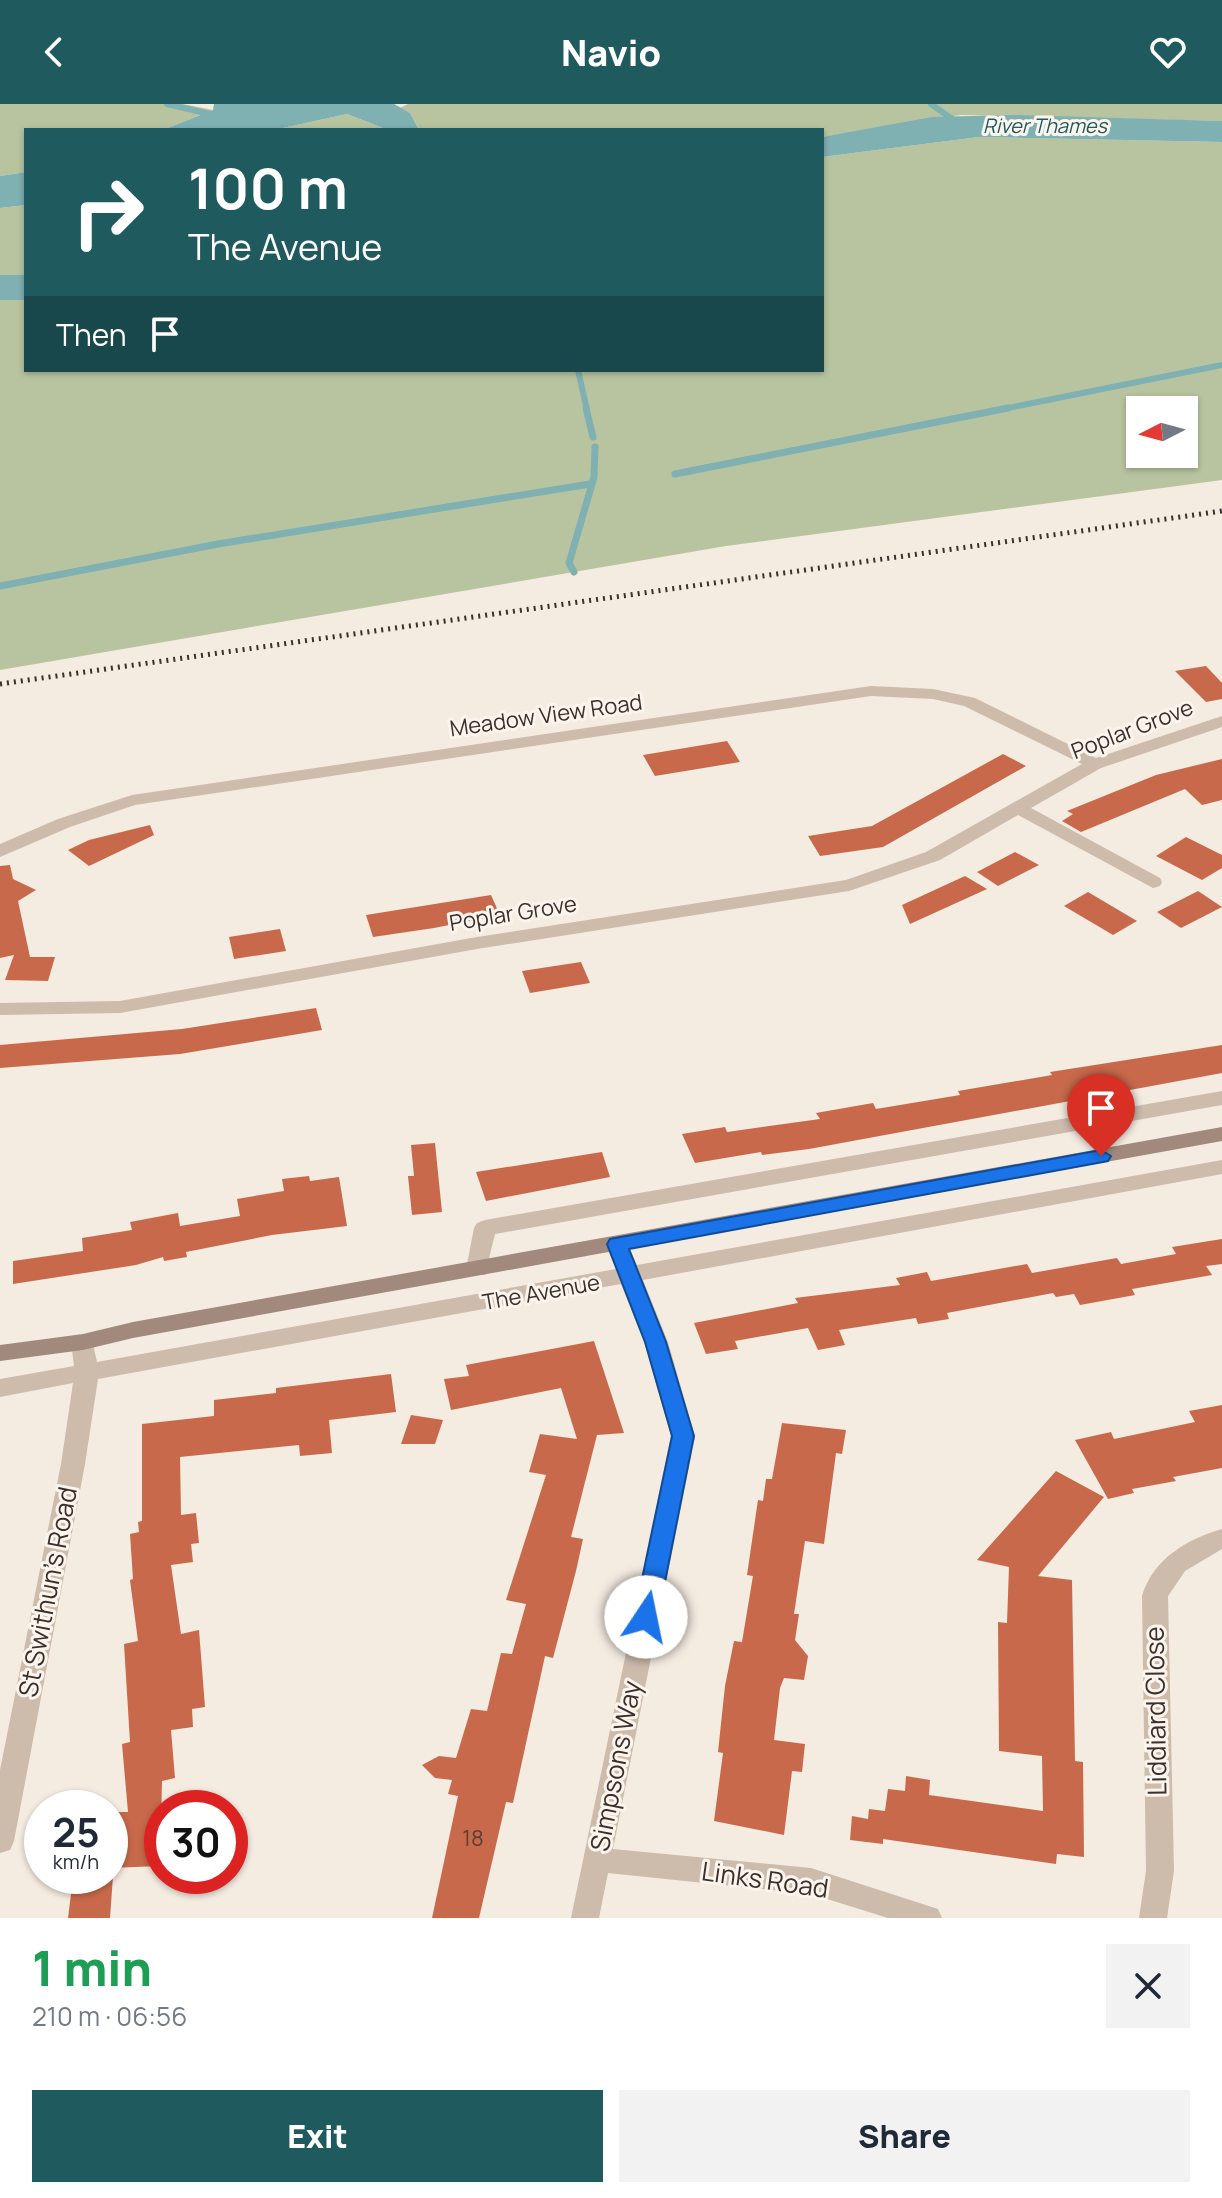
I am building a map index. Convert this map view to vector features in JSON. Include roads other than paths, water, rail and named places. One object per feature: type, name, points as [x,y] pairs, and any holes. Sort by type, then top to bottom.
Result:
[{"type":"street","name":"Meadow View Road","points":[[0,851],[64,823],[132,800],[871,691],[933,694],[969,702],[1095,764]]},
{"type":"street","name":"Poplar Grove","points":[[0,1009],[120,1007],[477,943],[849,885],[933,856],[1095,764],[1222,721]]},
{"type":"street","points":[[1020,809],[1153,882]]},
{"type":"street","name":"The Avenue","points":[[477,1269],[485,1228],[1222,1098]]},
{"type":"street","name":"The Avenue","points":[[0,1353],[83,1342],[133,1330],[1222,1134]]},
{"type":"street","name":"The Avenue","points":[[0,1388],[630,1277],[1222,1167]]},
{"type":"street","name":"Simpsons Way","points":[[585,1918],[683,1436],[656,1342],[617,1244]]},
{"type":"street","name":"St Swithun's Road","points":[[0,1841],[73,1464],[87,1372],[83,1342]]},
{"type":"street","name":"Liddiard Close","points":[[1153,1918],[1160,1871],[1153,1620],[1156,1591],[1178,1561],[1208,1542],[1222,1539]]},
{"type":"street","name":"Links Road","points":[[598,1860],[811,1881],[928,1918]]},
{"type":"water","points":[[214,104],[394,104],[410,113],[418,128],[383,128],[347,114],[283,128],[168,128],[213,110]]},
{"type":"water","name":"River Thames","points":[[1012,115],[1222,121],[1222,142],[979,137],[824,157],[824,137],[932,117]]},
{"type":"water","points":[[24,172],[24,205],[0,208],[0,176]]},
{"type":"water","points":[[0,275],[24,275],[24,300],[0,300]]},
{"type":"waterway","points":[[167,104],[214,115]]},
{"type":"waterway","points":[[931,104],[958,123]]},
{"type":"waterway","points":[[1005,409],[1222,365]]},
{"type":"waterway","points":[[578,372],[587,410]]},
{"type":"waterway","points":[[586,408],[593,437]]},
{"type":"waterway","points":[[675,474],[1005,409]]},
{"type":"waterway","points":[[998,410],[1005,409]]},
{"type":"waterway","points":[[574,572],[569,563],[594,477],[595,447]]},
{"type":"waterway","points":[[0,586],[218,544],[590,484]]},
{"type":"railway","points":[[0,684],[1222,511]]}]
